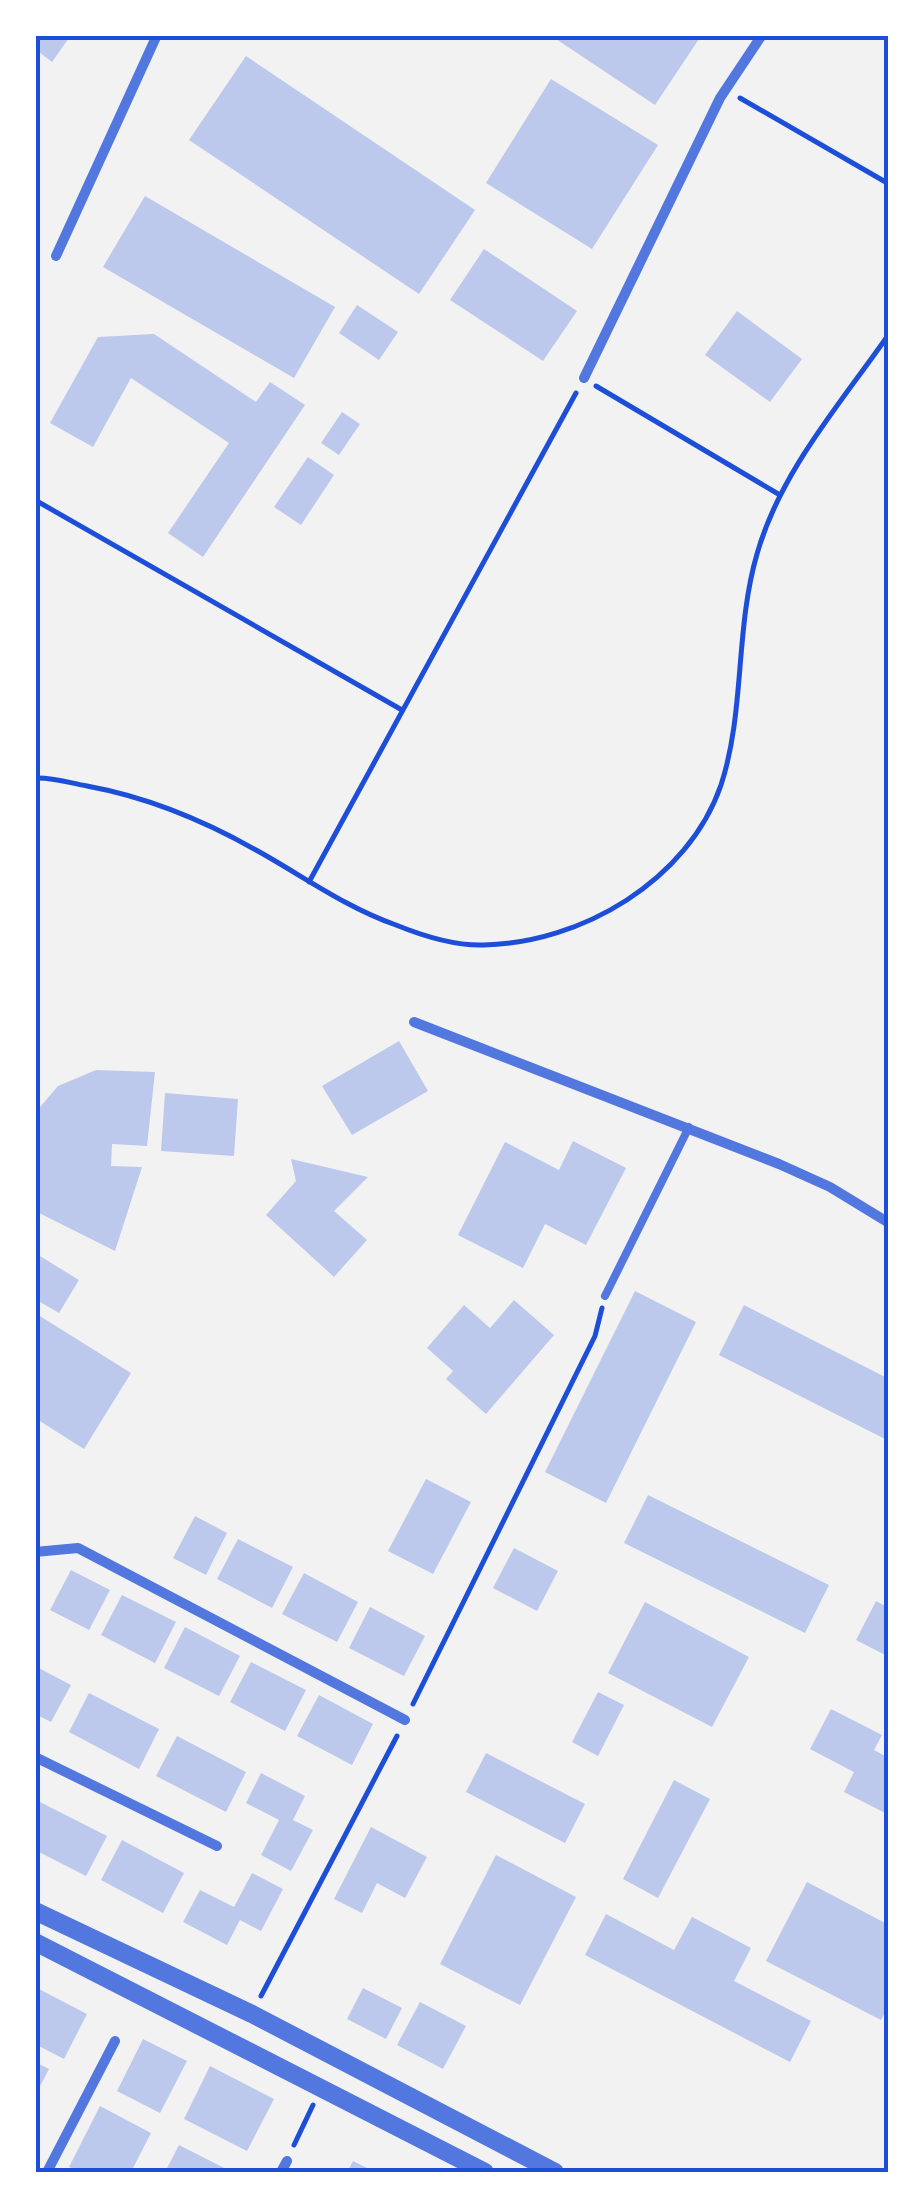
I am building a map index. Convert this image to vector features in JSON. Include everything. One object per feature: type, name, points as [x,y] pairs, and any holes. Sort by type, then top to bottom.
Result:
[{"type":"street","points":[[56,256],[157,35]]},
{"type":"street","points":[[584,378],[726,90],[762,35]]},
{"type":"street","points":[[414,1022],[688,1127],[830,1187],[889,1223]]},
{"type":"street","points":[[35,1552],[78,1548],[405,1720]]},
{"type":"street","points":[[35,1757],[216,1846]]},
{"type":"street","points":[[35,1910],[252,2014],[553,2172]]},
{"type":"street","points":[[35,1942],[485,2172]]},
{"type":"street","points":[[46,2172],[115,2040]]},
{"type":"lane","points":[[605,1296],[688,1127]]},
{"type":"path","points":[[726,90],[889,184]]},
{"type":"path","points":[[35,778],[124,792],[194,818],[364,913],[430,938],[482,946],[547,936],[614,909],[664,873],[703,823],[721,785],[743,614],[758,551],[780,495],[889,334]]},
{"type":"path","points":[[309,882],[584,378],[780,495]]},
{"type":"path","points":[[35,500],[402,710]]},
{"type":"path","points":[[252,2014],[405,1720],[595,1336],[605,1296]]},
{"type":"path","points":[[284,2167],[322,2087]]},
{"type":"building","points":[[35,35],[71,35],[52,62],[35,49]]},
{"type":"building","points":[[550,35],[694,35],[699,39],[655,105]]},
{"type":"building","points":[[246,56],[475,210],[419,294],[189,140]]},
{"type":"building","points":[[551,79],[658,145],[592,249],[486,183]]},
{"type":"building","points":[[145,196],[335,307],[294,378],[103,267]]},
{"type":"building","points":[[484,249],[577,311],[543,361],[450,300]]},
{"type":"building","points":[[357,305],[398,332],[379,360],[339,333]]},
{"type":"building","points":[[737,311],[802,359],[770,402],[705,355]]},
{"type":"building","points":[[154,334],[256,402],[270,382],[305,405],[203,557],[168,533],[229,443],[131,378],[93,447],[50,423],[98,337]]},
{"type":"building","points":[[342,412],[360,424],[339,455],[321,443]]},
{"type":"building","points":[[308,457],[334,475],[301,525],[274,507]]},
{"type":"building","points":[[399,1041],[428,1091],[352,1135],[322,1086]]},
{"type":"building","points":[[96,1070],[155,1072],[147,1146],[112,1144],[111,1166],[142,1167],[115,1251],[35,1211],[35,1113],[58,1086]]},
{"type":"building","points":[[165,1093],[238,1099],[234,1156],[161,1151]]},
{"type":"building","points":[[573,1141],[626,1168],[586,1245],[545,1224],[523,1268],[458,1235],[505,1142],[559,1170]]},
{"type":"building","points":[[291,1159],[368,1177],[334,1211],[367,1240],[334,1277],[266,1215],[296,1181]]},
{"type":"building","points":[[35,1253],[79,1280],[59,1313],[35,1299]]},
{"type":"building","points":[[635,1291],[696,1322],[606,1503],[545,1472]]},
{"type":"building","points":[[514,1300],[554,1335],[486,1414],[446,1379],[453,1371],[427,1348],[464,1305],[490,1328]]},
{"type":"building","points":[[744,1305],[889,1379],[887,1440],[719,1355]]},
{"type":"building","points":[[35,1313],[131,1373],[84,1449],[35,1418]]},
{"type":"building","points":[[426,1479],[471,1502],[433,1574],[388,1551]]},
{"type":"building","points":[[648,1495],[829,1585],[805,1633],[624,1543]]},
{"type":"building","points":[[195,1516],[227,1533],[206,1575],[173,1558]]},
{"type":"building","points":[[238,1539],[293,1567],[272,1608],[217,1579]]},
{"type":"building","points":[[514,1548],[558,1571],[537,1611],[493,1588]]},
{"type":"building","points":[[71,1570],[110,1590],[89,1630],[50,1610]]},
{"type":"building","points":[[304,1573],[358,1602],[337,1642],[282,1614]]},
{"type":"building","points":[[122,1595],[176,1622],[155,1663],[101,1635]]},
{"type":"building","points":[[876,1601],[889,1608],[889,1657],[856,1640]]},
{"type":"building","points":[[645,1602],[749,1657],[712,1727],[608,1673]]},
{"type":"building","points":[[370,1607],[425,1636],[404,1676],[349,1648]]},
{"type":"building","points":[[185,1627],[240,1656],[219,1696],[164,1668]]},
{"type":"building","points":[[251,1662],[306,1690],[285,1731],[230,1702]]},
{"type":"building","points":[[35,1666],[71,1685],[51,1722],[35,1714]]},
{"type":"building","points":[[598,1692],[624,1705],[598,1756],[572,1742]]},
{"type":"building","points":[[89,1693],[159,1729],[139,1769],[69,1732]]},
{"type":"building","points":[[319,1695],[373,1724],[352,1765],[297,1736]]},
{"type":"building","points":[[831,1709],[882,1735],[874,1750],[889,1758],[889,1815],[844,1792],[854,1772],[810,1749]]},
{"type":"building","points":[[177,1736],[246,1772],[226,1812],[156,1776]]},
{"type":"building","points":[[486,1753],[585,1804],[565,1843],[466,1792]]},
{"type":"building","points":[[261,1773],[305,1796],[293,1820],[313,1830],[291,1871],[261,1855],[279,1820],[246,1803]]},
{"type":"building","points":[[674,1780],[710,1799],[658,1898],[623,1879]]},
{"type":"building","points":[[40,1802],[107,1836],[86,1876],[35,1850],[35,1812]]},
{"type":"building","points":[[371,1827],[427,1857],[405,1898],[377,1883],[362,1913],[334,1899]]},
{"type":"building","points":[[122,1840],[184,1873],[163,1913],[101,1880]]},
{"type":"building","points":[[496,1855],[576,1897],[520,2005],[440,1964]]},
{"type":"building","points":[[252,1873],[283,1889],[261,1931],[240,1920],[227,1945],[183,1922],[200,1890],[234,1907]]},
{"type":"building","points":[[807,1882],[889,1925],[889,2005],[881,2020],[766,1961]]},
{"type":"building","points":[[606,1914],[674,1950],[692,1917],[751,1948],[734,1981],[811,2021],[790,2062],[585,1955]]},
{"type":"building","points":[[35,1987],[87,2014],[64,2059],[35,2044]]},
{"type":"building","points":[[363,1988],[402,2008],[386,2039],[347,2019]]},
{"type":"building","points":[[420,2002],[466,2026],[443,2069],[397,2045]]},
{"type":"building","points":[[143,2039],[187,2061],[160,2113],[117,2091]]},
{"type":"building","points":[[35,2062],[49,2069],[35,2096]]},
{"type":"building","points":[[210,2066],[274,2099],[247,2151],[184,2119]]},
{"type":"building","points":[[100,2106],[151,2133],[131,2172],[80,2172],[69,2167]]},
{"type":"building","points":[[179,2145],[232,2172],[165,2172]]},
{"type":"building","points":[[353,2161],[375,2172],[347,2172]]}]
